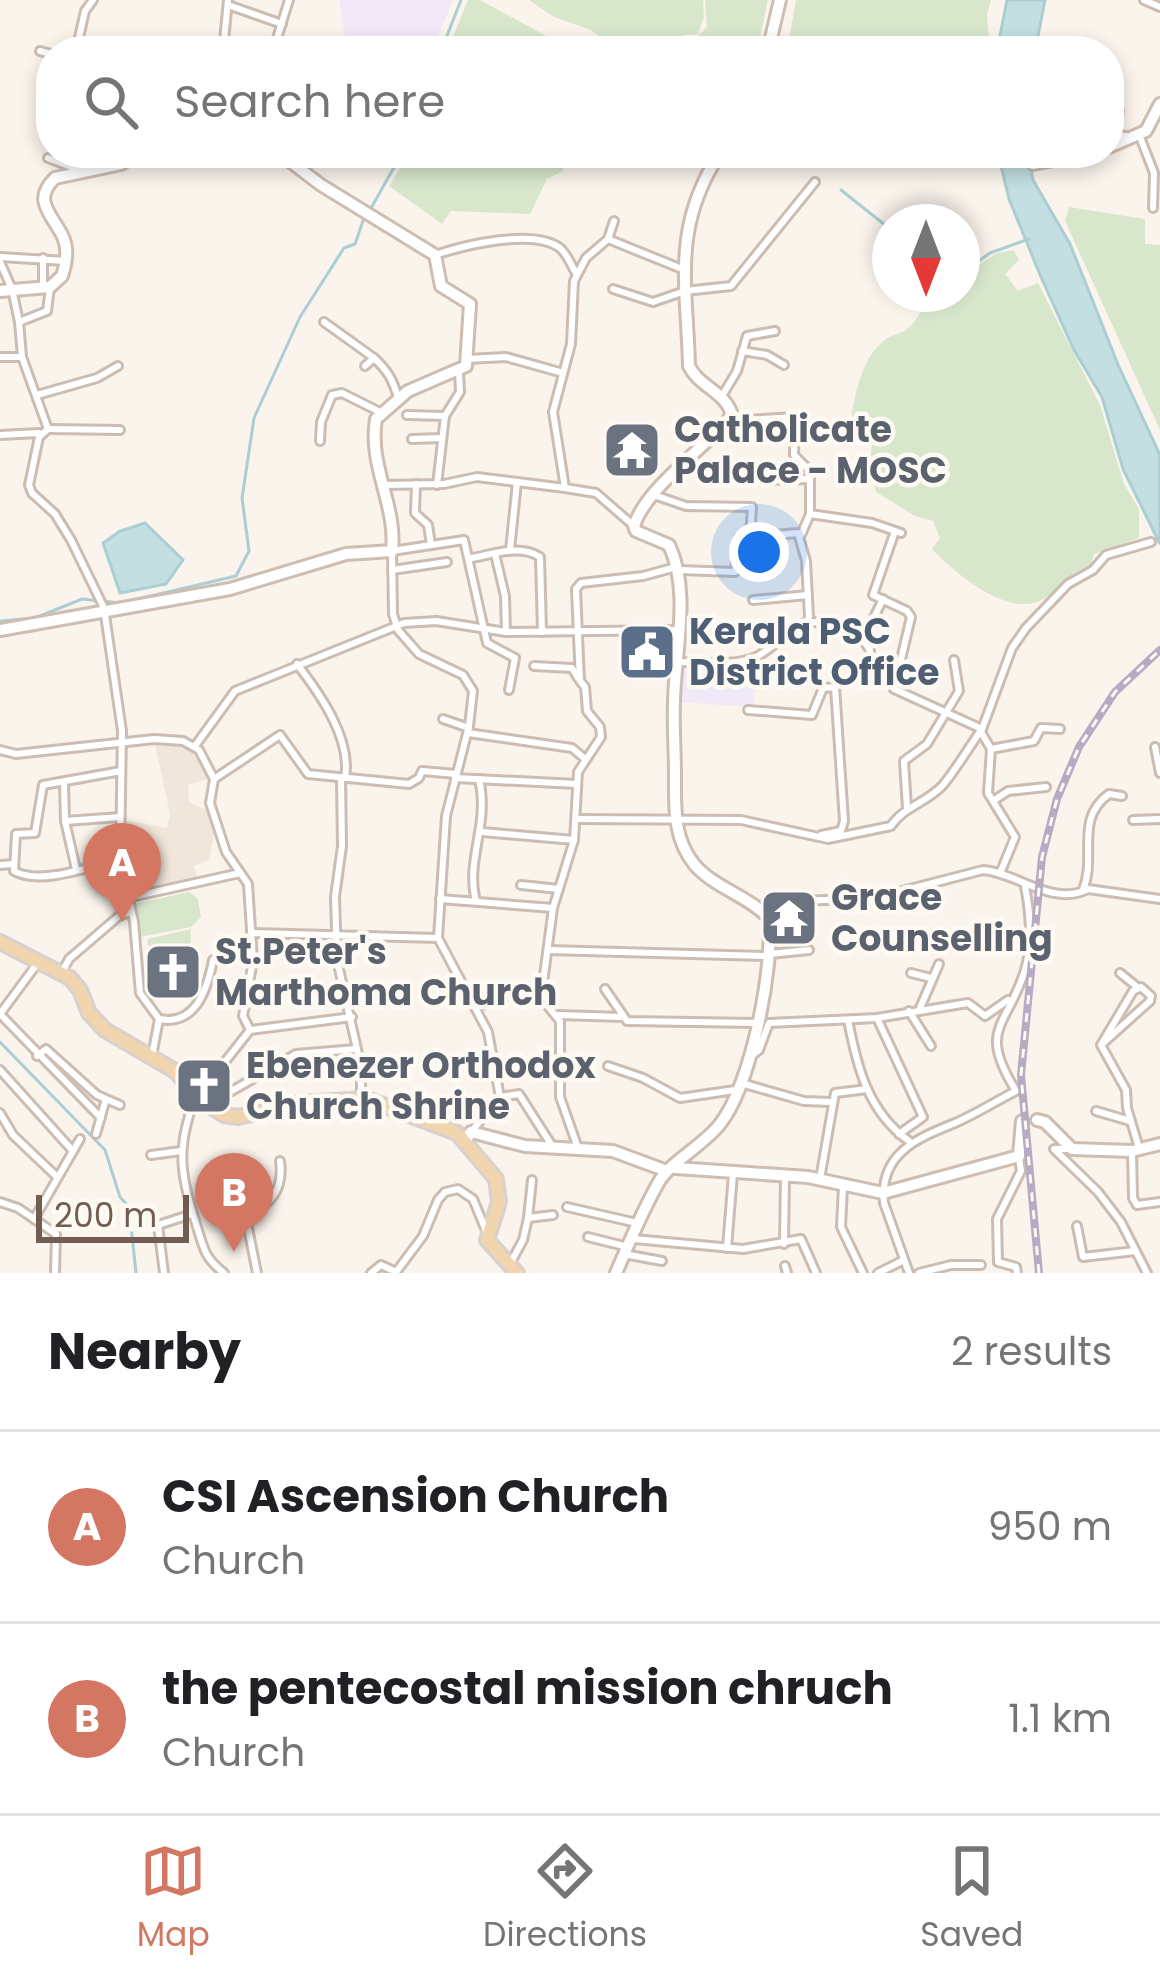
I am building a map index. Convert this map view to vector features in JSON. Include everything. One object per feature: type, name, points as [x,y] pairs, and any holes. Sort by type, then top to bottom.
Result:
[{"type":"main road","points":[[772,36],[780,0]]},
{"type":"main road","points":[[1124,138],[1137,137],[1158,112]]},
{"type":"main road","points":[[6,290],[46,288],[62,276],[66,261],[62,234],[46,213],[45,191],[55,178],[99,168]]},
{"type":"main road","points":[[0,631],[230,589],[346,554],[392,551],[394,523],[373,446],[376,419],[398,398],[463,365],[470,304],[441,286],[436,255],[297,168]]},
{"type":"main road","points":[[616,1273],[671,1169],[710,1129],[719,1127],[740,1087],[758,1023],[766,955],[769,918],[694,863],[675,819],[680,630],[676,568],[668,545],[634,526],[654,495],[732,415],[722,396],[689,366],[682,269],[695,200],[712,168]]},
{"type":"main road","points":[[0,943],[77,984],[89,1013],[105,1030],[176,1070],[196,1094],[238,1117],[301,1103],[376,1100],[469,1135],[525,1146],[627,1154],[671,1169],[820,1179],[883,1193],[1019,1156],[1022,1121]]},
{"type":"main road","points":[[1037,1120],[1072,1149],[1160,1144]]},
{"type":"main road","points":[[469,1135],[499,1192],[488,1234],[490,1246],[514,1268]]},
{"type":"street","points":[[79,36],[85,10],[93,0]]},
{"type":"street","points":[[277,36],[289,0]]},
{"type":"street","points":[[1144,0],[1160,7]]},
{"type":"street","points":[[225,36],[228,2],[281,23]]},
{"type":"street","points":[[1137,137],[1154,173],[1153,208]]},
{"type":"street","points":[[74,168],[83,168]]},
{"type":"street","points":[[614,289],[651,302],[733,284],[815,182]]},
{"type":"street","points":[[576,273],[608,239],[614,220]]},
{"type":"street","points":[[608,239],[682,269]]},
{"type":"street","points":[[436,255],[500,240],[547,242],[564,251],[576,273],[571,344],[553,412],[566,488]]},
{"type":"street","points":[[19,322],[47,311],[43,258]]},
{"type":"street","points":[[66,261],[0,260],[45,431],[33,454],[30,489],[55,514],[104,610],[122,741],[120,860],[134,922],[140,993],[159,1018],[187,1017],[197,1006],[213,960]]},
{"type":"street","points":[[324,322],[392,376],[398,398]]},
{"type":"street","points":[[722,396],[735,376],[750,334],[775,331]]},
{"type":"street","points":[[742,351],[784,365]]},
{"type":"street","points":[[0,357],[22,357]]},
{"type":"street","points":[[437,485],[445,416],[460,392],[463,365],[506,357],[562,373]]},
{"type":"street","points":[[365,366],[374,358]]},
{"type":"street","points":[[37,395],[98,378],[118,366]]},
{"type":"street","points":[[320,441],[321,422],[332,395],[342,393],[380,412]]},
{"type":"street","points":[[407,415],[445,416]]},
{"type":"street","points":[[732,415],[746,420],[793,415],[793,452],[810,469],[810,514],[801,535],[807,622]]},
{"type":"street","points":[[0,435],[120,430]]},
{"type":"street","points":[[412,440],[442,438]]},
{"type":"street","points":[[383,485],[437,485],[477,477],[566,488],[596,493],[634,526]]},
{"type":"street","points":[[764,480],[810,479]]},
{"type":"street","points":[[510,550],[517,482]]},
{"type":"street","points":[[416,484],[415,513],[428,525],[431,545]]},
{"type":"street","points":[[654,495],[669,504],[752,507],[750,537]]},
{"type":"street","points":[[810,514],[872,523],[898,532],[873,595],[907,611],[910,617],[894,689],[982,729],[992,749],[987,785],[992,802],[1015,837],[1001,871]]},
{"type":"street","points":[[580,681],[575,631],[578,586],[676,568],[736,571],[738,540],[787,532],[801,535]]},
{"type":"street","points":[[500,1096],[488,1032],[438,938],[446,816],[473,697],[469,681],[419,653],[396,626],[392,551],[464,540],[487,643],[514,658],[509,690]]},
{"type":"street","points":[[575,820],[741,820],[843,839],[891,826],[945,783],[982,729],[1012,648],[1026,628],[1068,584],[1094,570],[1106,555],[1151,542]]},
{"type":"street","points":[[471,559],[510,550],[540,556],[542,632]]},
{"type":"street","points":[[495,554],[505,596],[506,632]]},
{"type":"street","points":[[392,570],[447,562]]},
{"type":"street","points":[[753,600],[808,595]]},
{"type":"street","points":[[863,640],[883,599]]},
{"type":"street","points":[[195,746],[229,695],[396,626],[436,621],[506,632],[680,630]]},
{"type":"street","points":[[677,662],[750,658],[791,628],[807,622],[832,623],[863,640],[870,650],[866,682]]},
{"type":"street","points":[[907,811],[904,761],[927,744],[961,685],[955,660]]},
{"type":"street","points":[[297,664],[314,686],[346,749],[337,966],[352,1017],[361,1099]]},
{"type":"street","points":[[534,666],[572,668],[585,687],[587,711],[601,733],[598,745],[584,758],[577,784],[574,840],[553,908],[547,950],[546,1004],[558,1015],[638,1022],[758,1023]]},
{"type":"street","points":[[748,710],[812,715],[823,688],[835,687],[844,826],[835,833],[812,835]]},
{"type":"street","points":[[443,719],[468,730],[572,748],[584,758]]},
{"type":"street","points":[[992,749],[1034,741],[1041,728],[1060,729]]},
{"type":"street","points":[[214,779],[280,735],[308,774],[409,784],[422,771],[577,784]]},
{"type":"street","points":[[0,750],[16,754],[122,741],[173,740],[195,746],[214,779],[210,802],[229,860],[248,884],[253,933],[243,1016],[250,1030]]},
{"type":"street","points":[[1155,747],[1160,773]]},
{"type":"street","points":[[120,860],[28,876],[16,873],[14,863],[16,834],[36,831],[42,787],[121,771]]},
{"type":"street","points":[[476,902],[473,872],[484,809],[478,779]]},
{"type":"street","points":[[64,783],[65,820],[76,869]]},
{"type":"street","points":[[992,802],[1008,791],[1046,787]]},
{"type":"street","points":[[769,918],[810,899],[875,898],[983,870],[1001,871],[1025,886],[1077,894],[1083,890],[1090,867],[1086,842],[1090,816],[1109,794],[1122,796]]},
{"type":"street","points":[[65,820],[120,817]]},
{"type":"street","points":[[1133,820],[1160,819]]},
{"type":"street","points":[[482,832],[574,840]]},
{"type":"street","points":[[0,865],[14,863]]},
{"type":"street","points":[[128,898],[240,873]]},
{"type":"street","points":[[521,885],[559,889]]},
{"type":"street","points":[[909,1273],[883,1193],[890,1171],[909,1142],[1016,1091],[1003,1070],[995,1040],[1027,956],[1025,886]]},
{"type":"street","points":[[1083,890],[1160,899]]},
{"type":"street","points":[[440,899],[553,908]]},
{"type":"street","points":[[61,974],[69,959],[130,912]]},
{"type":"street","points":[[253,933],[438,938]]},
{"type":"street","points":[[547,950],[766,955],[808,950]]},
{"type":"street","points":[[37,964],[0,1014],[101,1118]]},
{"type":"street","points":[[920,1008],[939,964]]},
{"type":"street","points":[[911,973],[931,978]]},
{"type":"street","points":[[1101,1045],[1150,1001],[1150,996],[1120,973]]},
{"type":"street","points":[[473,1008],[543,982]]},
{"type":"street","points":[[1101,1045],[1136,986]]},
{"type":"street","points":[[605,989],[622,1017]]},
{"type":"street","points":[[749,1058],[759,1050],[769,1023],[878,1018],[971,1003],[985,1016],[1011,998]]},
{"type":"street","points":[[909,1011],[931,1046]]},
{"type":"street","points":[[558,1015],[560,1097],[578,1148]]},
{"type":"street","points":[[352,1017],[250,1030],[214,1074],[217,1106],[296,1054],[357,1048]]},
{"type":"street","points":[[152,1056],[159,1018]]},
{"type":"street","points":[[878,1018],[922,1117],[899,1134]]},
{"type":"street","points":[[848,1020],[856,1063],[867,1089],[891,1129],[909,1142]]},
{"type":"street","points":[[1101,1045],[1126,1090],[1135,1149],[1133,1198],[1137,1205],[1160,1202]]},
{"type":"street","points":[[37,1056],[46,1049],[105,1101],[120,1105]]},
{"type":"street","points":[[608,1066],[680,1097],[740,1087],[832,1102]]},
{"type":"street","points":[[0,1070],[72,1150]]},
{"type":"street","points":[[820,1179],[835,1093],[867,1089]]},
{"type":"street","points":[[196,1094],[181,1151],[184,1186],[203,1254],[227,1272]]},
{"type":"street","points":[[469,1135],[500,1096],[520,1094],[552,1148]]},
{"type":"street","points":[[96,1134],[105,1101]]},
{"type":"street","points":[[1096,1111],[1130,1121]]},
{"type":"street","points":[[0,1113],[22,1145],[56,1176]]},
{"type":"street","points":[[34,1219],[80,1139]]},
{"type":"street","points":[[1072,1149],[1054,1149],[1121,1222],[1148,1273]]},
{"type":"street","points":[[151,1155],[181,1151]]},
{"type":"street","points":[[1017,1273],[1016,1267],[998,1262],[997,1219],[1021,1171],[1019,1156]]},
{"type":"street","points":[[257,1273],[246,1218],[278,1192],[280,1160]]},
{"type":"street","points":[[728,1248],[733,1173]]},
{"type":"street","points":[[784,1244],[785,1176]]},
{"type":"street","points":[[514,1268],[528,1218],[532,1180]]},
{"type":"street","points":[[843,1184],[841,1227],[862,1273]]},
{"type":"street","points":[[371,1273],[381,1265],[396,1273],[423,1236],[445,1192],[458,1189],[466,1193],[488,1234]]},
{"type":"street","points":[[0,1202],[18,1208],[56,1234],[56,1273]]},
{"type":"street","points":[[567,1207],[640,1224]]},
{"type":"street","points":[[164,1273],[159,1223],[192,1214]]},
{"type":"street","points":[[528,1218],[553,1215]]},
{"type":"street","points":[[1077,1226],[1080,1254],[1085,1258],[1135,1251]]},
{"type":"street","points":[[588,1237],[629,1247],[662,1262]]},
{"type":"street","points":[[629,1247],[728,1248],[804,1241],[816,1273]]},
{"type":"street","points":[[878,1273],[903,1261]]},
{"type":"street","points":[[919,1273],[951,1265],[981,1265]]},
{"type":"shaded area","points":[[339,0],[453,0],[438,36],[345,36]]},
{"type":"shaded area","points":[[754,661],[754,707],[678,702],[677,666]]},
{"type":"shaded area","points":[[155,743],[193,748],[210,778],[188,785],[189,802],[213,813],[216,824],[209,860],[194,866],[198,880],[149,890],[143,876],[127,878],[122,820],[167,828],[170,814]]},
{"type":"green space","points":[[468,0],[480,0],[546,36],[453,36]]},
{"type":"green space","points":[[529,0],[703,0],[704,17],[698,34],[599,36],[554,17]]},
{"type":"green space","points":[[705,0],[768,0],[760,36],[698,36],[707,27]]},
{"type":"green space","points":[[796,0],[991,0],[989,36],[790,36]]},
{"type":"green space","points":[[400,168],[564,168],[547,179],[530,214],[451,211],[442,224],[389,186]]},
{"type":"green space","points":[[1069,207],[1145,219],[1145,244],[1160,245],[1160,430],[1065,221]]},
{"type":"green space","points":[[1014,250],[1019,260],[1005,274],[1018,291],[1038,283],[1100,405],[1124,484],[1139,509],[1139,538],[1094,554],[1091,566],[1031,603],[1000,599],[942,559],[932,549],[940,538],[933,521],[915,516],[876,492],[869,465],[873,440],[850,424],[860,377],[877,347],[904,331],[920,312],[980,312],[980,264],[997,253]]},
{"type":"green space","points":[[189,892],[198,899],[201,917],[191,927],[140,937],[134,904]]},
{"type":"green space","points":[[191,929],[190,953],[151,960],[147,939]]},
{"type":"water","points":[[1007,0],[1045,0],[1038,36],[1000,36]]},
{"type":"water","points":[[1002,168],[1031,168],[1070,244],[1160,455],[1160,544],[1123,469],[1102,397],[1074,350],[1009,199]]},
{"type":"water","points":[[145,523],[183,560],[166,584],[120,593],[103,543]]},
{"type":"waterway","points":[[447,36],[461,0]]},
{"type":"waterway","points":[[370,210],[394,168]]},
{"type":"waterway","points":[[841,190],[872,215]]},
{"type":"waterway","points":[[0,621],[35,618],[82,599],[121,603],[236,576],[249,551],[242,498],[254,418],[300,317],[344,248],[355,244],[364,218]]},
{"type":"waterway","points":[[980,260],[1029,239]]},
{"type":"waterway","points":[[0,1042],[105,1150],[120,1197],[129,1207],[136,1273]]},
{"type":"railway","points":[[1039,1273],[1021,1075],[1042,857],[1057,799],[1079,747],[1115,692],[1160,650]]},
{"type":"place","name":"Catholicate Palace - MOSC","points":[[632,450]]},
{"type":"place","name":"Kerala PSC District Office","points":[[647,652]]},
{"type":"place","name":"Grace Counselling","points":[[789,918]]},
{"type":"place","name":"CSI Ascension Church","points":[[122,922]]},
{"type":"place","name":"St.Peter's Marthoma Church","points":[[173,972]]},
{"type":"place","name":"Ebenezer Orthodox Church Shrine","points":[[204,1086]]},
{"type":"place","name":"the pentecostal mission chruch","points":[[234,1252]]}]
